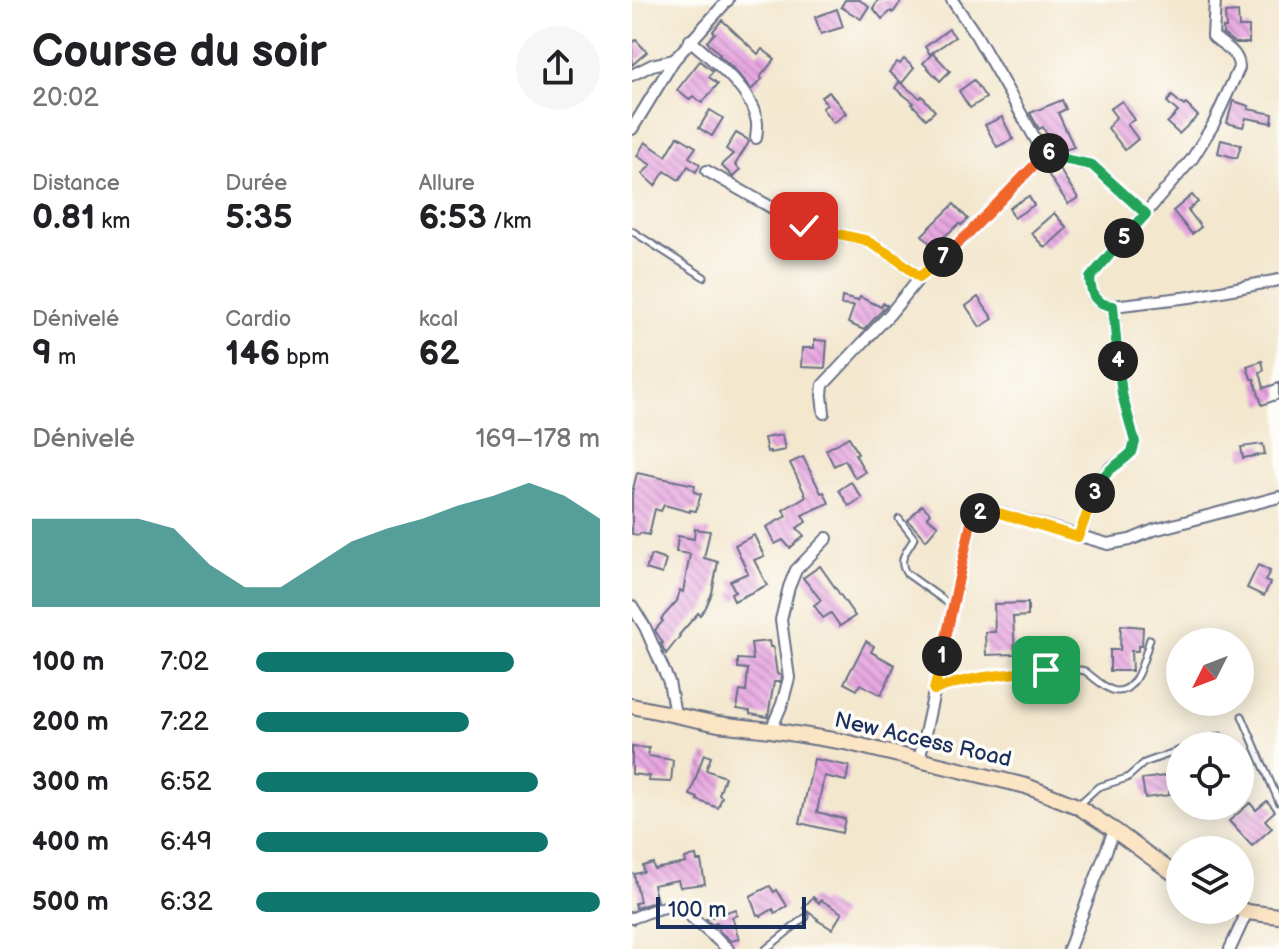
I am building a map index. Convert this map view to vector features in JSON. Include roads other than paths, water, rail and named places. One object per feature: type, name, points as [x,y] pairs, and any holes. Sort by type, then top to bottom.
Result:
[{"type":"main road","name":"New Access Road","points":[[632,706],[718,724],[845,742],[1026,786],[1077,806],[1166,868]]},
{"type":"main road","points":[[1254,912],[1279,916]]},
{"type":"street","points":[[632,129],[674,60],[728,0]]},
{"type":"street","points":[[952,0],[976,35],[1039,145],[1047,152],[1068,160],[1092,165],[1146,214]]},
{"type":"street","points":[[1215,0],[1213,36],[1235,54],[1239,68],[1213,125],[1192,159],[1090,278],[1090,290],[1103,305],[1113,306],[1190,297],[1279,280]]},
{"type":"street","points":[[690,40],[744,93],[757,120],[756,138]]},
{"type":"street","points":[[632,75],[652,65],[674,60]]},
{"type":"street","points":[[824,413],[823,385],[890,314],[920,277],[967,235],[1047,152]]},
{"type":"street","points":[[707,171],[804,226],[865,240],[920,277]]},
{"type":"street","points":[[1078,537],[1103,476],[1132,452],[1135,442],[1122,394],[1113,306]]},
{"type":"street","points":[[919,761],[971,523],[976,515],[986,509],[1108,544],[1279,497]]},
{"type":"street","points":[[771,730],[789,678],[781,620],[789,587],[796,570],[827,538]]},
{"type":"street","points":[[632,606],[645,627],[669,682],[675,714]]},
{"type":"street","points":[[1069,949],[1114,830]]},
{"type":"street","points":[[632,918],[663,907],[681,908],[728,949]]},
{"type":"street","points":[[1230,949],[1239,924]]},
{"type":"lane","points":[[632,231],[704,277]]},
{"type":"lane","points":[[899,519],[914,538],[901,558],[902,567],[953,606]]},
{"type":"lane","points":[[934,690],[974,678],[1046,670],[1080,670],[1112,690],[1123,692],[1130,688],[1135,679],[1150,639]]},
{"type":"lane","points":[[1242,716],[1279,802]]},
{"type":"lane","points":[[1077,806],[1098,787],[1127,778],[1144,763],[1166,755]]},
{"type":"lane","points":[[766,949],[806,917]]}]
